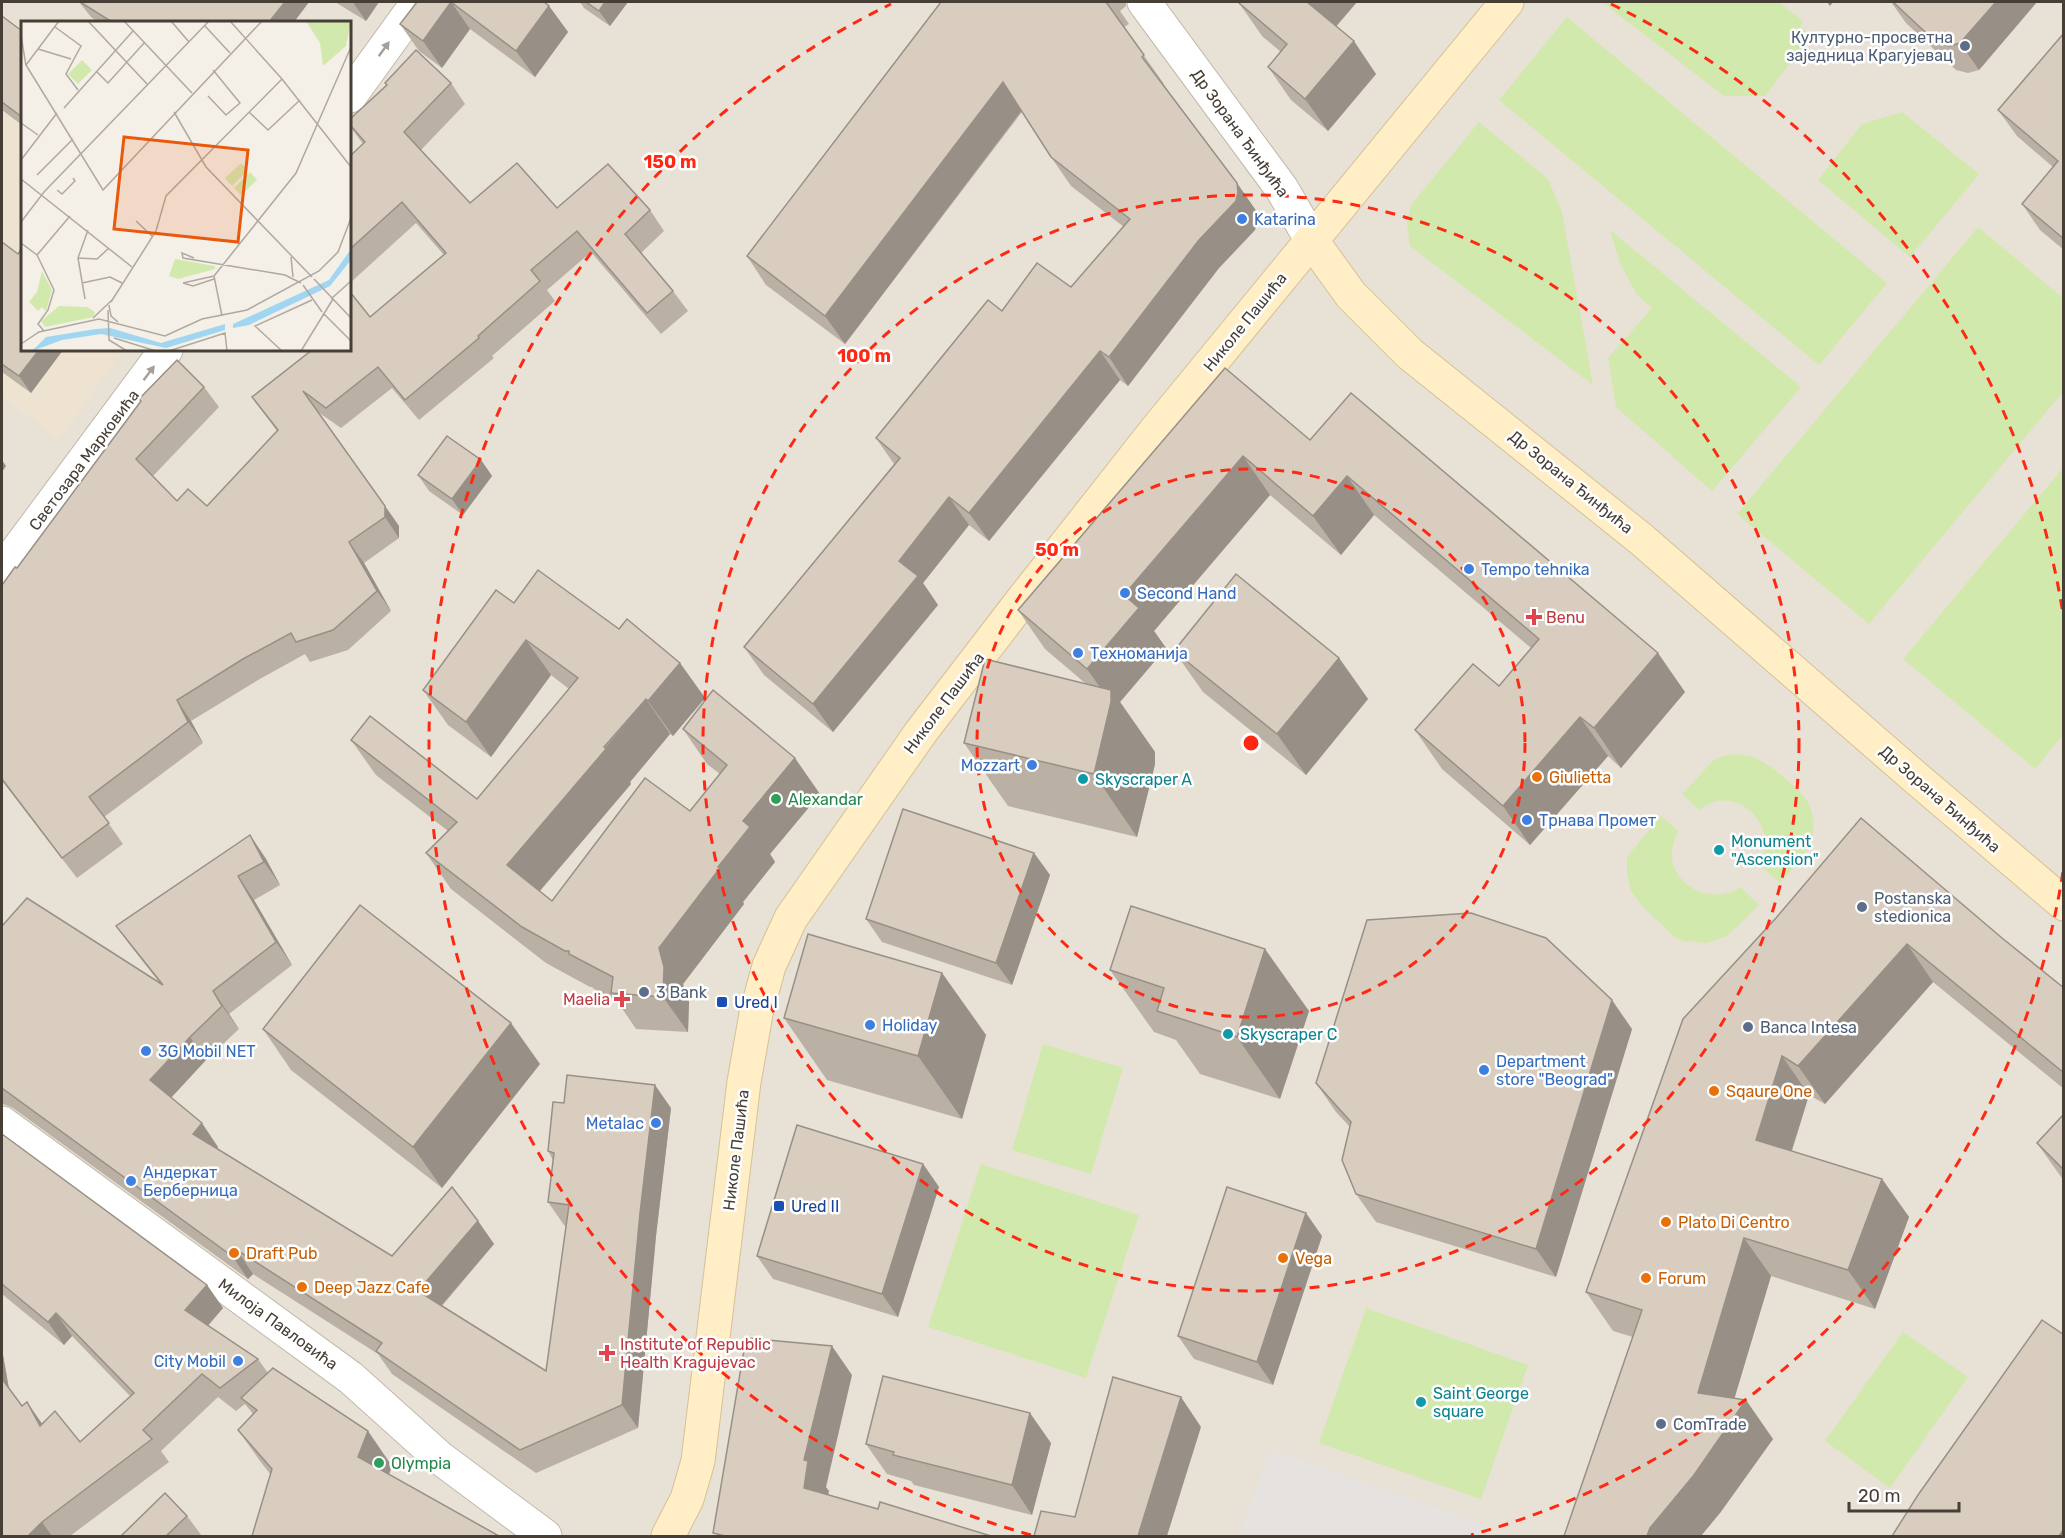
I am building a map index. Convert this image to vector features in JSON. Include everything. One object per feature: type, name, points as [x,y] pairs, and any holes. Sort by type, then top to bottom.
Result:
[{"type":"street","points":[[351,95],[417,2]]},
{"type":"street","name":"Др Зорана Ђинђића","points":[[1144,2],[1282,189],[1312,241],[1352,295],[1410,354],[1641,539],[2064,904]]},
{"type":"street","name":"Николе Пашића","points":[[668,1536],[687,1499],[698,1461],[743,1094],[756,1014],[769,966],[791,918],[921,732],[1020,603],[1156,430],[1507,2]]},
{"type":"street","name":"Светозара Марковића","points":[[2,571],[165,351]]},
{"type":"street","name":"Милоја Павловића","points":[[2,1123],[351,1378],[440,1458],[545,1536]]},
{"type":"shaded area","points":[[2,2],[2063,2],[2063,1536],[2,1536]]},
{"type":"shaded area","points":[[2,12],[21,27],[21,351],[123,351],[59,440],[2,396]]},
{"type":"shaded area","points":[[1270,1449],[1488,1526],[1485,1536],[1239,1536]]},
{"type":"green space","points":[[1602,2],[1779,2],[1803,21],[1800,27],[1811,36],[1765,96],[1724,96]]},
{"type":"green space","points":[[1567,17],[1887,283],[1819,365],[1499,100]]},
{"type":"green space","points":[[1902,112],[1979,174],[1910,257],[1818,180],[1862,124]]},
{"type":"green space","points":[[1479,122],[1548,179],[1562,212],[1593,385],[1410,246],[1407,224],[1411,205]]},
{"type":"green space","points":[[1978,227],[2063,298],[2063,392],[1869,624],[1737,514]]},
{"type":"green space","points":[[1610,230],[1801,387],[1712,491],[1616,407],[1608,358],[1652,308],[1637,295],[1620,264]]},
{"type":"green space","points":[[2063,468],[2063,735],[2035,769],[1903,659]]},
{"type":"green space","points":[[1736,754],[1752,756],[1766,764],[1795,788],[1810,807],[1813,828],[1810,844],[1780,883],[1760,865],[1764,854],[1763,830],[1750,811],[1740,804],[1729,801],[1716,801],[1699,810],[1682,794],[1714,760]]},
{"type":"green space","points":[[1661,816],[1678,831],[1672,850],[1673,862],[1677,873],[1685,882],[1694,889],[1717,895],[1729,893],[1740,887],[1759,905],[1727,936],[1706,943],[1676,938],[1642,906],[1631,891],[1627,874],[1627,857]]},
{"type":"green space","points":[[1043,1044],[1123,1068],[1091,1174],[1012,1150]]},
{"type":"green space","points":[[981,1164],[1139,1215],[1086,1378],[928,1327]]},
{"type":"green space","points":[[1366,1308],[1528,1365],[1481,1499],[1319,1443]]},
{"type":"green space","points":[[1903,1332],[1968,1377],[1890,1488],[1825,1441]]},
{"type":"building","points":[[80,2],[285,2],[270,21],[110,21]]},
{"type":"building","points":[[417,2],[451,2],[423,41],[400,24]]},
{"type":"building","points":[[451,2],[544,2],[549,6],[516,51]]},
{"type":"building","points":[[586,2],[605,2],[599,11]]},
{"type":"building","points":[[941,2],[1106,2],[1144,55],[1142,57],[1237,183],[1238,192],[1236,201],[1199,240],[1109,357],[1100,351],[969,513],[949,497],[899,561],[918,576],[813,704],[744,647],[900,458],[876,438],[988,300],[1002,311],[1037,263],[1071,287],[1130,219],[1051,157],[1003,82],[825,316],[747,256]]},
{"type":"building","points":[[1240,2],[1307,2],[1354,41],[1305,99],[1268,67],[1287,44]]},
{"type":"building","points":[[1893,2],[1996,2],[1960,43],[1950,46],[1937,43]]},
{"type":"building","points":[[2,16],[21,30],[21,116],[2,102]]},
{"type":"building","points":[[2064,33],[2064,239],[2022,204],[2058,161],[1998,110]]},
{"type":"building","points":[[416,50],[451,83],[404,132],[470,203],[517,163],[557,208],[608,164],[650,210],[625,234],[673,291],[647,313],[577,231],[531,270],[540,281],[478,336],[479,338],[405,400],[378,367],[326,408],[303,391],[385,506],[385,517],[349,542],[377,591],[333,630],[296,642],[291,633],[243,659],[177,700],[188,722],[89,797],[109,823],[62,858],[2,779],[2,585],[141,401],[139,399],[177,360],[204,387],[136,459],[177,501],[188,489],[207,506],[278,430],[252,397],[311,351],[351,351],[351,293],[370,317],[446,253],[402,202],[351,248],[351,155],[365,142],[351,126],[351,118],[387,85],[385,83]]},
{"type":"building","points":[[2,242],[18,254],[21,250],[21,351],[38,351],[19,376],[2,364]]},
{"type":"building","points":[[1225,368],[1310,440],[1351,393],[1658,653],[1594,728],[1580,717],[1503,806],[1415,730],[1473,664],[1499,686],[1539,639],[1347,476],[1313,516],[1243,456],[1124,595],[1139,608],[1087,669],[1018,610]]},
{"type":"building","points":[[447,436],[481,460],[452,499],[418,475]]},
{"type":"building","points":[[538,570],[619,629],[627,619],[680,663],[604,747],[606,749],[507,865],[552,901],[645,778],[690,811],[727,765],[683,729],[713,690],[795,758],[743,821],[750,827],[659,948],[664,967],[663,997],[611,993],[613,977],[522,927],[426,853],[457,822],[351,740],[370,716],[477,799],[578,678],[526,640],[466,722],[423,690],[496,590],[514,603]]},
{"type":"building","points":[[1236,574],[1339,658],[1277,734],[1174,651]]},
{"type":"building","points":[[985,659],[1111,690],[1111,702],[1094,774],[964,743]]},
{"type":"building","points":[[903,809],[1034,853],[996,963],[866,919]]},
{"type":"building","points":[[1861,818],[2064,988],[2064,1073],[1907,944],[1798,1066],[1782,1056],[1756,1140],[1882,1179],[1848,1270],[1744,1238],[1698,1393],[1746,1400],[1694,1475],[1650,1528],[1647,1536],[1564,1536],[1642,1310],[1586,1292],[1683,1019],[1776,918]]},
{"type":"building","points":[[250,835],[264,862],[238,876],[276,942],[213,991],[222,1006],[150,1080],[202,1123],[193,1134],[392,1256],[452,1187],[478,1221],[418,1291],[546,1371],[569,1205],[548,1202],[554,1153],[548,1151],[553,1102],[564,1103],[567,1075],[655,1085],[622,1405],[520,1450],[376,1351],[382,1343],[237,1250],[232,1256],[2,1088],[2,926],[27,898],[163,985],[116,926]]},
{"type":"building","points":[[360,905],[511,1023],[413,1147],[263,1029]]},
{"type":"building","points":[[1131,906],[1265,949],[1237,1037],[1157,1011],[1164,988],[1110,970]]},
{"type":"building","name":"Department store \"Beograd\"","points":[[1471,913],[1546,938],[1612,1000],[1536,1249],[1356,1194],[1342,1160],[1351,1122],[1316,1083],[1367,920]]},
{"type":"building","points":[[808,934],[942,973],[918,1056],[784,1018]]},
{"type":"building","points":[[2064,1114],[2064,1170],[2037,1143]]},
{"type":"building","points":[[797,1125],[923,1164],[882,1294],[757,1256]]},
{"type":"building","points":[[2,1134],[207,1285],[185,1310],[258,1359],[220,1388],[202,1374],[143,1430],[152,1439],[42,1522],[28,1536],[2,1536],[2,1379],[22,1406],[27,1402],[40,1426],[55,1411],[80,1442],[134,1393],[56,1313],[48,1322],[2,1284]]},
{"type":"building","points":[[1227,1187],[1306,1213],[1257,1362],[1178,1336]]},
{"type":"building","points":[[2042,1320],[2064,1335],[2064,1529],[2059,1536],[1892,1536],[1918,1495]]},
{"type":"building","points":[[746,1338],[832,1346],[804,1460],[808,1461],[804,1488],[878,1509],[880,1502],[991,1536],[725,1536],[713,1533]]},
{"type":"building","points":[[273,1368],[368,1431],[358,1457],[499,1536],[252,1536],[272,1469],[238,1430],[257,1410],[241,1398]]},
{"type":"building","points":[[883,1376],[1030,1413],[1012,1485],[893,1455],[894,1452],[866,1444]]},
{"type":"building","points":[[1113,1377],[1181,1397],[1138,1536],[1034,1536],[1041,1511],[1075,1517]]},
{"type":"building","points":[[165,1493],[187,1516],[166,1536],[121,1536]]},
{"type":"place","name":"Културно-просветна заједница Крагујевац","points":[[1965,46]]},
{"type":"place","name":"Katarina","points":[[1242,219]]},
{"type":"place","name":"Tempo tehnika","points":[[1469,569]]},
{"type":"place","name":"Second Hand","points":[[1125,593]]},
{"type":"place","name":"Benu","points":[[1534,617]]},
{"type":"place","name":"Техноманија","points":[[1078,653]]},
{"type":"place","name":"Mozzart","points":[[1032,765]]},
{"type":"place","name":"Giulietta","points":[[1537,777]]},
{"type":"place","name":"Skyscraper A","points":[[1083,779]]},
{"type":"place","name":"Alexandar","points":[[776,799]]},
{"type":"place","name":"Трнава Промет","points":[[1527,820]]},
{"type":"place","name":"Monument \"Ascension\"","points":[[1719,850]]},
{"type":"place","name":"Postanska stedionica","points":[[1862,907]]},
{"type":"place","name":"3 Bank","points":[[644,992]]},
{"type":"place","name":"Maelia","points":[[622,999]]},
{"type":"place","name":"Ured I","points":[[722,1002]]},
{"type":"place","name":"Holiday","points":[[870,1025]]},
{"type":"place","name":"Banca Intesa","points":[[1748,1027]]},
{"type":"place","name":"Skyscraper C","points":[[1228,1034]]},
{"type":"place","name":"3G Mobil NET","points":[[146,1051]]},
{"type":"place","name":"Department store \"Beograd\"","points":[[1484,1070]]},
{"type":"place","name":"Sqaure One","points":[[1714,1091]]},
{"type":"place","name":"Metalac","points":[[656,1123]]},
{"type":"place","name":"Андеркат Берберница","points":[[131,1181]]},
{"type":"place","name":"Ured II","points":[[779,1206]]},
{"type":"place","name":"Plato Di Centro","points":[[1666,1222]]},
{"type":"place","name":"Draft Pub","points":[[234,1253]]},
{"type":"place","name":"Vega","points":[[1283,1258]]},
{"type":"place","name":"Forum","points":[[1646,1278]]},
{"type":"place","name":"Deep Jazz Cafe","points":[[302,1287]]},
{"type":"place","name":"Institute of Republic Health Kragujevac","points":[[607,1353]]},
{"type":"place","name":"City Mobil","points":[[238,1361]]},
{"type":"place","name":"Saint George square","points":[[1421,1402]]},
{"type":"place","name":"ComTrade","points":[[1661,1424]]},
{"type":"place","name":"Olympia","points":[[379,1463]]}]
